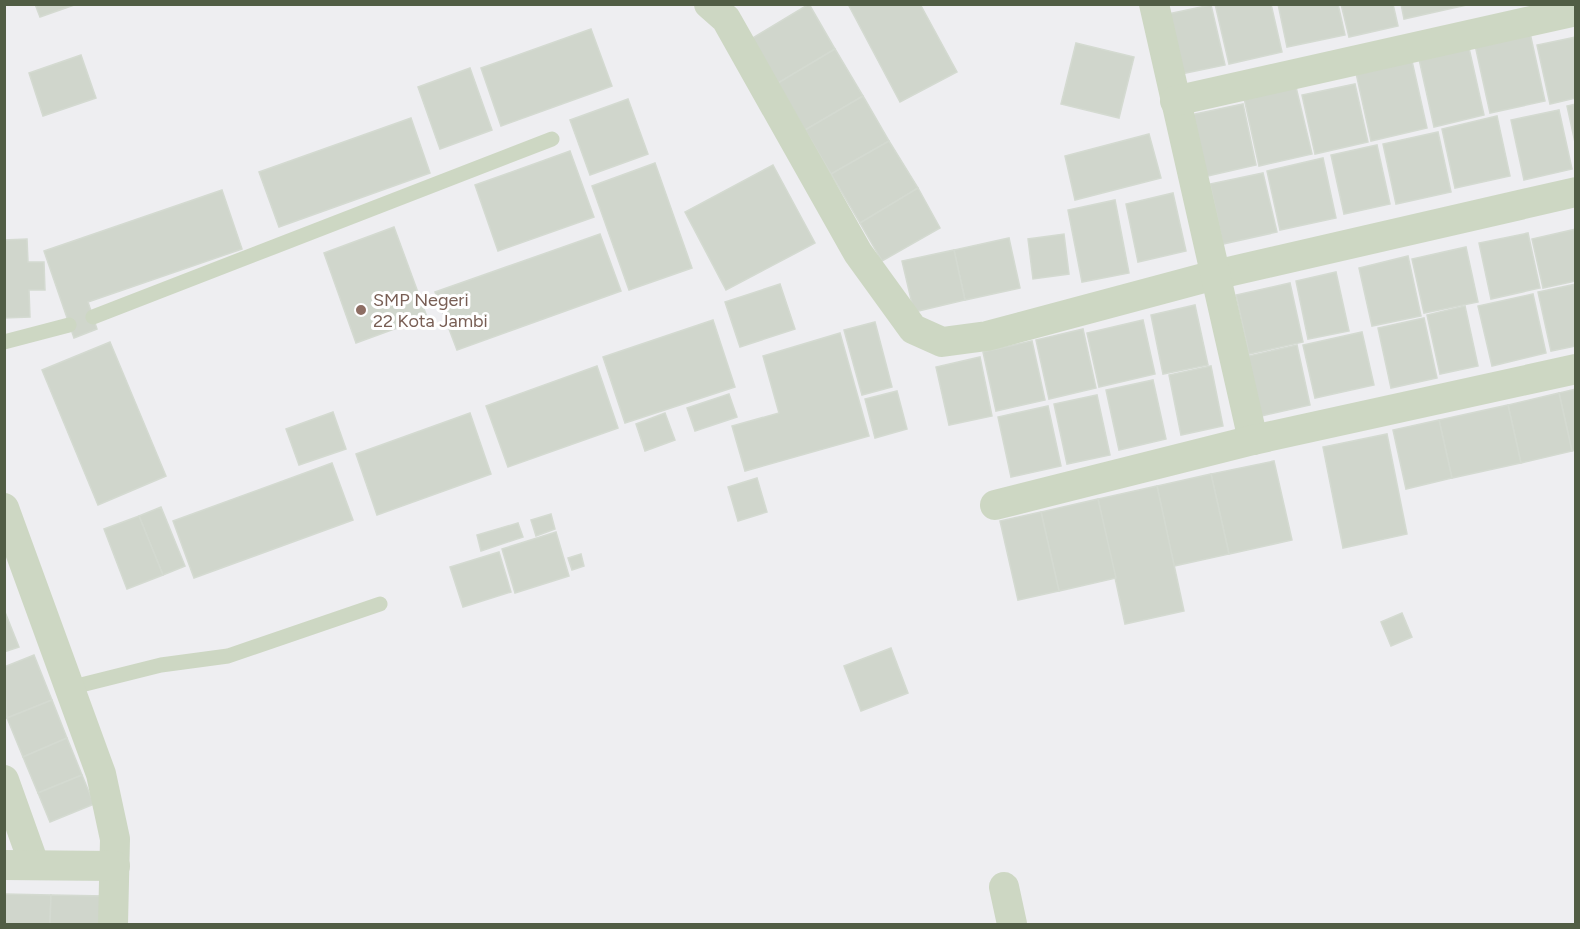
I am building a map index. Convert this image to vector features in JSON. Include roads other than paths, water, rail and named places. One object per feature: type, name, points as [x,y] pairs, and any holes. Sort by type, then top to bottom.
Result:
[{"type":"street","points":[[709,4],[726,20],[858,253],[913,329],[942,342],[987,336],[1215,275],[1575,192]]},
{"type":"street","points":[[1154,4],[1254,440]]},
{"type":"street","points":[[1175,101],[1575,11]]},
{"type":"street","points":[[995,505],[1254,440],[1575,369]]},
{"type":"street","points":[[4,508],[100,774],[113,818],[115,866],[113,924]]},
{"type":"street","points":[[4,780],[34,864]]},
{"type":"street","points":[[4,865],[115,866]]},
{"type":"street","points":[[1004,887],[1012,924]]},
{"type":"lane","points":[[93,317],[552,140]]},
{"type":"lane","points":[[4,342],[69,325]]},
{"type":"lane","points":[[69,688],[161,665],[228,656],[380,604]]},
{"type":"place","name":"SMP Negeri 22 Kota Jambi","points":[[361,310]]}]
